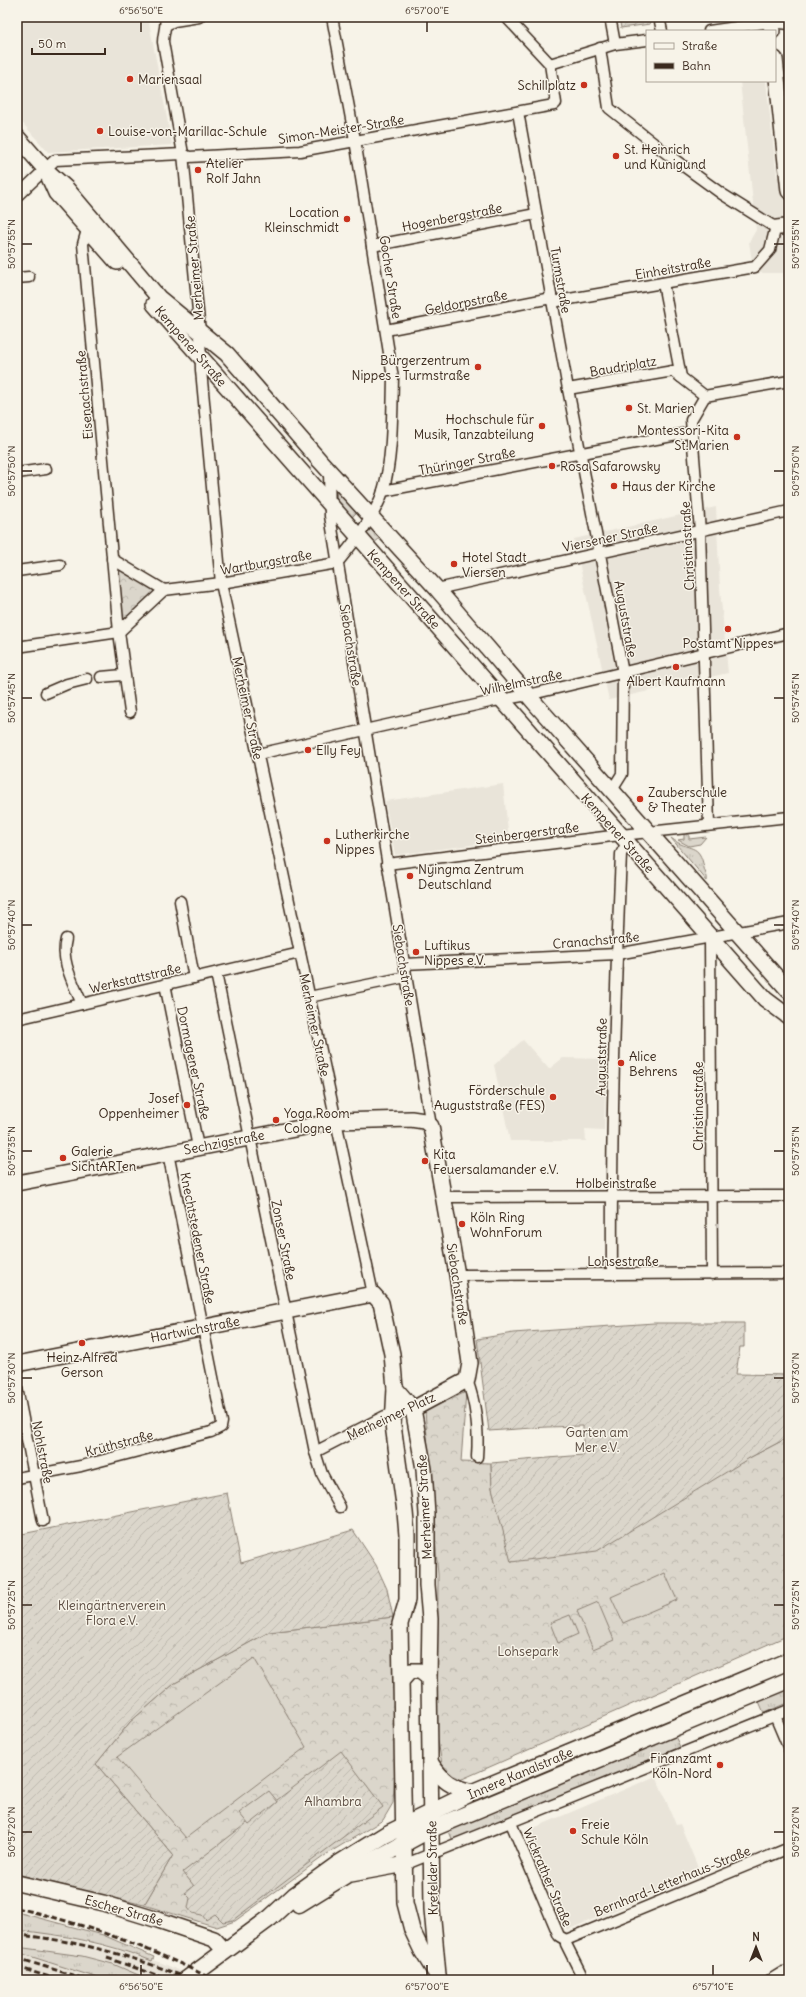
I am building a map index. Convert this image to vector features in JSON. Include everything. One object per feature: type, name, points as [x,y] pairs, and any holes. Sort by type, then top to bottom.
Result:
[{"type":"main road","name":"Innere Kanalstraße","points":[[186,1980],[270,1918],[295,1895],[338,1864],[431,1811],[473,1792],[789,1661]]},
{"type":"main road","name":"Innere Kanalstraße","points":[[270,1918],[301,1904],[346,1875],[405,1841],[431,1829],[789,1680]]},
{"type":"street","points":[[166,21],[199,17]]},
{"type":"street","name":"Gocher Straße","points":[[332,17],[355,140],[393,378],[392,413],[383,491],[358,536]]},
{"type":"street","points":[[506,17],[550,64],[615,44],[646,40]]},
{"type":"street","points":[[610,17],[615,44]]},
{"type":"street","points":[[660,17],[662,30]]},
{"type":"street","name":"Merheimer Straße","points":[[166,21],[163,33],[163,42],[183,154],[200,332],[202,356],[201,370],[221,583],[373,1294],[381,1303],[392,1354],[395,1388],[393,1425],[397,1464],[405,1512],[407,1600],[400,1624],[405,1825]]},
{"type":"street","points":[[717,30],[771,23],[789,24]]},
{"type":"street","points":[[600,48],[609,108],[671,157],[722,194],[774,228],[789,228]]},
{"type":"street","name":"Simon-Meister-Straße","points":[[17,196],[56,160],[183,154],[189,157],[300,151],[554,105],[556,103],[550,64]]},
{"type":"street","points":[[776,68],[789,191]]},
{"type":"street","name":"Turmstraße","points":[[518,112],[580,453]]},
{"type":"street","name":"Kempener Straße","points":[[17,137],[46,170],[63,184],[159,298],[227,354],[329,472],[437,589],[528,695],[788,989],[784,996],[771,1003]]},
{"type":"street","name":"Kempener Straße","points":[[46,170],[56,194],[87,230],[202,356],[210,368],[504,700],[710,938],[765,999],[789,1018]]},
{"type":"street","name":"Hogenbergstraße","points":[[372,246],[536,214]]},
{"type":"street","points":[[774,228],[789,224]]},
{"type":"street","name":"Einheitstraße","points":[[551,300],[755,268],[770,250],[774,228]]},
{"type":"street","name":"Eisenachstraße","points":[[87,230],[83,244],[119,632],[130,712]]},
{"type":"street","points":[[17,278],[29,277]]},
{"type":"street","points":[[663,283],[681,377],[704,396],[789,381]]},
{"type":"street","name":"Geldorpstraße","points":[[386,330],[551,300]]},
{"type":"street","name":"Baudriplatz","points":[[568,389],[673,371],[681,377]]},
{"type":"street","name":"Christinastraße","points":[[704,396],[691,420],[700,531],[705,653],[709,825]]},
{"type":"street","points":[[580,453],[693,432]]},
{"type":"street","name":"Thüringer Straße","points":[[383,491],[580,453]]},
{"type":"street","name":"Auguststraße","points":[[580,453],[601,553],[623,673],[622,774],[612,790]]},
{"type":"street","points":[[17,473],[46,470]]},
{"type":"street","name":"Siebachstraße","points":[[329,472],[329,502],[337,563],[457,1275],[470,1363],[467,1380],[475,1408],[478,1439],[477,1457]]},
{"type":"street","name":"Viersener Straße","points":[[437,589],[789,511]]},
{"type":"street","points":[[337,563],[358,536]]},
{"type":"street","points":[[17,647],[119,632],[164,590],[112,559]]},
{"type":"street","name":"Wartburgstraße","points":[[164,590],[221,583],[337,563]]},
{"type":"street","points":[[17,571],[60,565]]},
{"type":"street","name":"Wilhelmstraße","points":[[258,754],[494,701],[528,695],[789,633]]},
{"type":"street","points":[[101,677],[124,675]]},
{"type":"street","points":[[46,693],[67,684],[87,679]]},
{"type":"street","name":"Steinbergerstraße","points":[[387,864],[623,839],[649,832],[789,817]]},
{"type":"street","name":"Auguststraße","points":[[612,1273],[612,1196],[617,954],[621,854],[623,839]]},
{"type":"street","name":"Werkstattstraße","points":[[180,901],[194,978]]},
{"type":"street","name":"Cranachstraße","points":[[404,964],[617,954],[789,924]]},
{"type":"street","name":"Christinastraße","points":[[710,938],[712,1274]]},
{"type":"street","name":"Werkstattstraße","points":[[66,939],[64,958],[82,1004]]},
{"type":"street","name":"Werkstattstraße","points":[[17,1019],[300,953]]},
{"type":"street","name":"Zonser Straße","points":[[216,973],[315,1452],[322,1474],[340,1507]]},
{"type":"street","points":[[309,997],[406,977]]},
{"type":"street","name":"Dormagener Straße","points":[[164,984],[198,1147]]},
{"type":"street","name":"Sechzigstraße","points":[[17,1183],[336,1121],[411,1119],[424,1121],[431,1126]]},
{"type":"street","name":"Knechtstedener Straße","points":[[168,1153],[222,1422]]},
{"type":"street","name":"Holbeinstraße","points":[[444,1197],[789,1196]]},
{"type":"street","name":"Lohsestraße","points":[[457,1275],[789,1273]]},
{"type":"street","name":"Hartwichstraße","points":[[17,1364],[373,1294]]},
{"type":"street","name":"Merheimer Platz","points":[[315,1452],[385,1416],[394,1415],[413,1409],[467,1380]]},
{"type":"street","name":"Nohlstraße","points":[[17,1388],[43,1521]]},
{"type":"street","points":[[395,1388],[413,1409]]},
{"type":"street","name":"Merheimer Straße","points":[[413,1409],[424,1469],[427,1514],[427,1585],[430,1619],[429,1678],[431,1811]]},
{"type":"street","name":"Krüthstraße","points":[[17,1478],[95,1463],[203,1434],[218,1429],[222,1422]]},
{"type":"street","points":[[407,1585],[420,1587],[427,1585]]},
{"type":"street","points":[[402,1680],[410,1671],[420,1671],[429,1678]]},
{"type":"street","name":"Innere Kanalstraße","points":[[346,1875],[406,1864],[789,1710]]},
{"type":"street","points":[[775,1716],[789,1749]]},
{"type":"street","points":[[430,1762],[441,1778],[449,1785],[473,1792]]},
{"type":"street","name":"Krefelder Straße","points":[[431,1811],[434,1925],[439,1978]]},
{"type":"street","name":"Wickrather Straße","points":[[511,1823],[559,1936],[566,1940],[566,1944],[584,1980]]},
{"type":"street","name":"Krefelder Straße","points":[[405,1825],[405,1903],[412,1930],[422,1951],[439,1978]]},
{"type":"street","name":"Bernhard-Letterhaus-Straße","points":[[566,1940],[789,1848]]},
{"type":"street","name":"Escher Straße","points":[[17,1883],[103,1903],[158,1920],[214,1939],[225,1951]]},
{"type":"street","name":"Krefelder Straße","points":[[412,1930],[424,1930],[434,1925]]},
{"type":"street","points":[[770,1980],[783,1972],[789,1972]]},
{"type":"shaded area","points":[[17,17],[148,17],[172,145],[48,152],[17,117]]},
{"type":"shaded area","points":[[733,17],[758,17],[760,30],[735,30]]},
{"type":"shaded area","points":[[740,82],[766,82],[777,177],[789,176],[789,323],[783,273],[754,273],[749,242],[756,230]]},
{"type":"shaded area","points":[[716,507],[720,589],[728,673],[609,700],[574,539]]},
{"type":"shaded area","points":[[503,784],[509,840],[395,855],[385,801]]},
{"type":"shaded area","name":"Förderschule Auguststraße (FES)","points":[[523,1040],[549,1069],[563,1058],[606,1059],[604,1130],[585,1129],[586,1141],[510,1141],[494,1065]]},
{"type":"shaded area","points":[[656,1776],[676,1825],[680,1824],[701,1875],[567,1930],[529,1830]]},
{"type":"shaded area","points":[[17,1930],[49,1933],[125,1952],[162,1963],[200,1980],[17,1980]]},
{"type":"green space","points":[[619,17],[649,17],[650,24],[621,28]]},
{"type":"green space","points":[[336,483],[359,509],[349,521],[337,507]]},
{"type":"green space","points":[[371,526],[380,538],[373,544],[365,535]]},
{"type":"green space","points":[[116,565],[158,591],[122,623]]},
{"type":"green space","points":[[684,833],[689,833],[689,839],[706,837],[700,844],[689,846],[678,840],[684,839]]},
{"type":"green space","points":[[671,838],[683,845],[693,848],[699,854],[707,876],[707,881]]},
{"type":"green space","name":"Garten am Mer e.V.","points":[[654,1323],[744,1323],[744,1347],[740,1347],[736,1374],[789,1375],[789,1437],[751,1457],[597,1551],[511,1562],[492,1488],[491,1463],[583,1455],[583,1426],[489,1431],[477,1339],[513,1333]]},
{"type":"green space","name":"Lohsepark","points":[[466,1392],[461,1462],[491,1463],[492,1488],[512,1562],[751,1457],[789,1437],[789,1635],[460,1780],[450,1775],[442,1764],[437,1735],[438,1575],[425,1411]]},
{"type":"green space","name":"Kleingärtnerverein Flora e.V.","points":[[227,1493],[241,1563],[353,1530],[376,1565],[387,1589],[393,1617],[269,1632],[175,1683],[130,1722],[96,1764],[173,1855],[144,1905],[17,1874],[17,1535]]},
{"type":"green space","points":[[665,1573],[677,1600],[623,1623],[611,1597]]},
{"type":"green space","points":[[598,1602],[614,1640],[593,1649],[577,1611]]},
{"type":"green space","points":[[570,1615],[578,1634],[558,1643],[550,1623]]},
{"type":"green space","points":[[393,1617],[397,1736],[393,1803],[383,1820],[327,1854],[235,1921],[217,1927],[144,1905],[173,1855],[96,1764],[130,1722],[175,1683],[269,1632]]},
{"type":"green space","points":[[254,1658],[306,1747],[186,1838],[117,1757]]},
{"type":"green space","points":[[789,1686],[789,1702],[764,1713],[758,1699]]},
{"type":"green space","points":[[674,1734],[680,1747],[453,1841],[448,1829]]},
{"type":"green space","name":"Alhambra","points":[[341,1751],[383,1807],[233,1920],[223,1922],[215,1914],[206,1920],[202,1915],[192,1913],[188,1908],[190,1898],[185,1893],[194,1886],[183,1872]]},
{"type":"green space","points":[[269,1791],[278,1802],[249,1825],[239,1813]]},
{"type":"green space","points":[[17,1912],[103,1935],[154,1957],[152,1961],[119,1949],[86,1941],[52,1934],[17,1930]]},
{"type":"green space","points":[[17,1947],[82,1956],[113,1964],[150,1980],[104,1980],[17,1952]]},
{"type":"railway","points":[[17,1908],[43,1914],[118,1938],[142,1947],[214,1980]]},
{"type":"railway","points":[[17,1935],[39,1937],[84,1945],[128,1957],[192,1980]]},
{"type":"railway","points":[[17,1958],[88,1980]]},
{"type":"railway","points":[[107,1958],[171,1980]]},
{"type":"railway","points":[[17,1967],[59,1980]]},
{"type":"railway","points":[[17,1979],[21,1980]]},
{"type":"place","name":"Mariensaal","points":[[130,79]]},
{"type":"place","name":"Schillplatz","points":[[584,85]]},
{"type":"place","name":"Louise-von-Marillac-Schule","points":[[100,131]]},
{"type":"place","name":"St. Heinrich und Kunigund","points":[[616,156]]},
{"type":"place","name":"Atelier Rolf Jahn","points":[[198,170]]},
{"type":"place","name":"Location Kleinschmidt","points":[[347,219]]},
{"type":"place","name":"Bürgerzentrum Nippes - Turmstraße","points":[[478,367]]},
{"type":"place","name":"St. Marien","points":[[629,408]]},
{"type":"place","name":"Hochschule für Musik, Tanzabteilung","points":[[542,426]]},
{"type":"place","name":"Montessori-Kita St.Marien","points":[[737,437]]},
{"type":"place","name":"Rosa Safarowsky","points":[[552,466]]},
{"type":"place","name":"Haus der Kirche","points":[[614,486]]},
{"type":"place","name":"Hotel Stadt Viersen","points":[[454,564]]},
{"type":"place","name":"Postamt Nippes","points":[[728,629]]},
{"type":"place","name":"Albert Kaufmann","points":[[676,667]]},
{"type":"place","name":"Elly Fey","points":[[308,750]]},
{"type":"place","name":"Zauberschule & Theater","points":[[640,799]]},
{"type":"place","name":"Lutherkirche Nippes","points":[[327,841]]},
{"type":"place","name":"Nyingma Zentrum Deutschland","points":[[410,876]]},
{"type":"place","name":"Luftikus Nippes e.V.","points":[[416,952]]},
{"type":"place","name":"Alice Behrens","points":[[621,1063]]},
{"type":"place","name":"Förderschule Auguststraße (FES)","points":[[553,1097]]},
{"type":"place","name":"Josef Oppenheimer","points":[[187,1105]]},
{"type":"place","name":"Yoga Room Cologne","points":[[276,1120]]},
{"type":"place","name":"Galerie SichtARTen","points":[[63,1158]]},
{"type":"place","name":"Kita Feuersalamander e.V.","points":[[425,1161]]},
{"type":"place","name":"Köln Ring WohnForum","points":[[462,1224]]},
{"type":"place","name":"Heinz Alfred Gerson","points":[[82,1343]]},
{"type":"place","name":"Finanzamt Köln-Nord","points":[[720,1765]]},
{"type":"place","name":"Freie Schule Köln","points":[[573,1831]]}]
